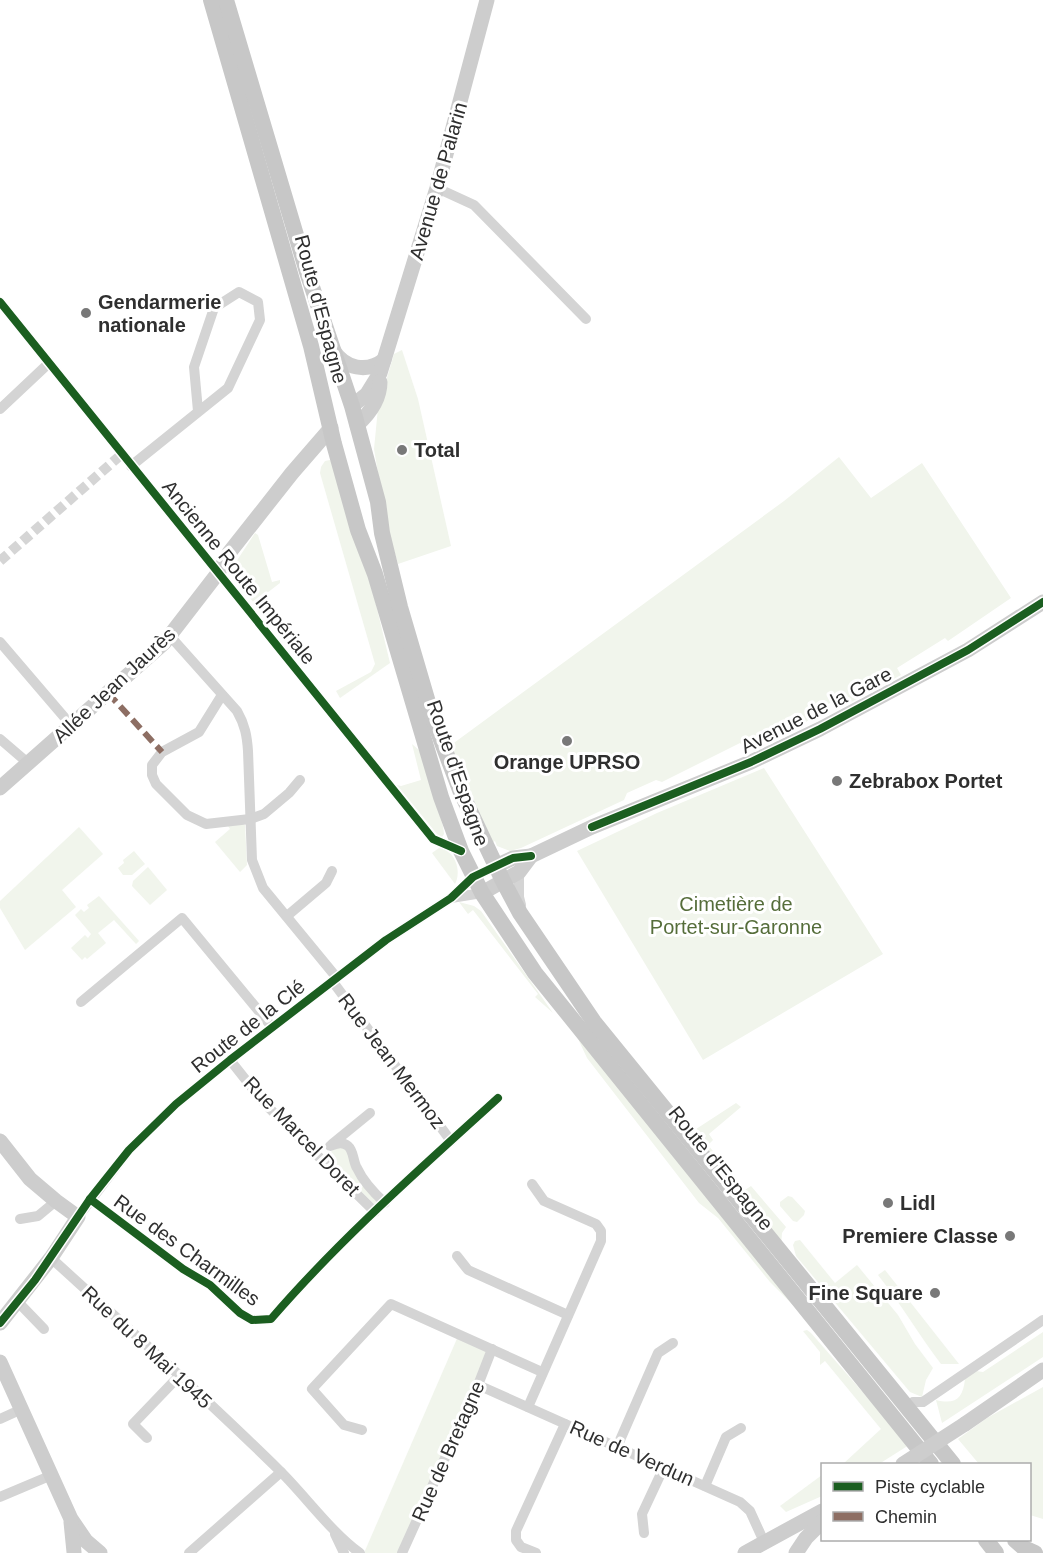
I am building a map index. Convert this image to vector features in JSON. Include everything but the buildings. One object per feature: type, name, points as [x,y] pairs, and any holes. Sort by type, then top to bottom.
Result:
[{"type":"main road","name":"Route d'Espagne","points":[[211,0],[311,346],[358,530],[375,574],[441,798],[461,851],[468,878],[482,892],[535,973],[930,1463]]},
{"type":"main road","name":"Route d'Espagne","points":[[226,0],[303,260],[352,406],[378,502],[382,533],[400,607],[432,716],[460,790],[500,874],[525,920],[594,1022],[952,1463]]},
{"type":"main road","points":[[333,436],[352,406]]},
{"type":"main road","points":[[333,436],[357,425]]},
{"type":"main road","points":[[1017,1541],[1034,1553],[1043,1552]]},
{"type":"street","name":"Avenue de Palarin","points":[[357,425],[364,419],[374,403],[380,387],[382,367],[437,188],[487,0]]},
{"type":"street","points":[[437,188],[474,205],[586,319]]},
{"type":"street","points":[[131,465],[228,388],[260,320],[258,302],[239,292],[214,308],[194,367],[198,411]]},
{"type":"street","name":"Ancienne Route Impériale","points":[[0,302],[433,839],[461,851]]},
{"type":"street","points":[[332,347],[339,358],[356,367],[382,367]]},
{"type":"street","points":[[0,409],[49,363]]},
{"type":"street","name":"Avenue de Palarin","points":[[352,406],[367,394],[382,367]]},
{"type":"street","name":"Allée Jean Jaurès","points":[[0,788],[170,636],[218,573],[229,553],[296,467],[333,436]]},
{"type":"street","name":"Avenue de la Gare","points":[[482,892],[500,874],[519,872],[531,856],[592,827],[751,762],[820,729],[968,650],[1043,602]]},
{"type":"street","name":"Rue Jean Mermoz","points":[[170,636],[237,711],[247,735],[252,860],[263,888],[335,980],[451,1141]]},
{"type":"street","points":[[0,642],[71,725]]},
{"type":"street","points":[[222,695],[199,732],[162,752],[152,765],[152,776],[156,784],[187,815],[206,824],[250,819],[264,814],[289,793],[300,780]]},
{"type":"street","points":[[0,739],[28,763]]},
{"type":"street","points":[[500,874],[513,858],[531,856]]},
{"type":"street","points":[[287,916],[326,883],[332,871]]},
{"type":"street","name":"Route d'Espagne","points":[[519,872],[519,897],[525,920]]},
{"type":"street","name":"Route de la Clé","points":[[78,1217],[129,1150],[150,1128],[230,1060],[409,924],[451,898],[468,878],[500,874]]},
{"type":"street","name":"Route de la Clé","points":[[451,898],[482,892]]},
{"type":"street","points":[[81,1002],[182,918],[272,1027]]},
{"type":"street","name":"Rue Marcel Doret","points":[[230,1060],[265,1104],[375,1212]]},
{"type":"street","name":"Rue des Charmilles","points":[[90,1199],[183,1269],[210,1285],[240,1313],[252,1320],[271,1319],[375,1212],[498,1098]]},
{"type":"street","points":[[318,1156],[370,1113]]},
{"type":"street","points":[[0,1141],[30,1179],[78,1217],[51,1258],[0,1321]]},
{"type":"street","points":[[330,1146],[339,1143],[346,1144],[351,1149],[357,1170],[373,1192],[385,1203]]},
{"type":"street","points":[[528,1407],[601,1241],[601,1231],[596,1224],[544,1201],[532,1184]]},
{"type":"street","points":[[20,1219],[38,1216],[56,1201]]},
{"type":"street","points":[[457,1256],[468,1270],[568,1315]]},
{"type":"street","name":"Rue du 8 Mai 1945","points":[[51,1258],[281,1472],[360,1553]]},
{"type":"street","points":[[17,1302],[44,1329]]},
{"type":"street","points":[[362,1430],[344,1425],[312,1389],[391,1304],[542,1372]]},
{"type":"street","points":[[913,1402],[923,1402],[1043,1320]]},
{"type":"street","points":[[617,1447],[658,1353],[673,1342]]},
{"type":"street","name":"Rue de Bretagne","points":[[402,1553],[492,1349]]},
{"type":"street","points":[[0,1362],[71,1519],[79,1532],[97,1550]]},
{"type":"street","points":[[905,1463],[1011,1394],[1043,1370]]},
{"type":"street","points":[[147,1438],[133,1424],[180,1376]]},
{"type":"street","points":[[1011,1394],[1043,1379]]},
{"type":"street","name":"Rue de Verdun","points":[[478,1385],[740,1502],[750,1510],[765,1550]]},
{"type":"street","points":[[0,1419],[22,1409]]},
{"type":"street","points":[[536,1553],[521,1547],[516,1540],[516,1531],[565,1424]]},
{"type":"street","points":[[705,1486],[726,1437],[741,1428]]},
{"type":"street","points":[[644,1533],[642,1514],[664,1467]]},
{"type":"street","points":[[189,1553],[281,1472]]},
{"type":"street","points":[[0,1497],[52,1475]]},
{"type":"street","points":[[765,1550],[821,1512]]},
{"type":"street","points":[[71,1519],[74,1552],[83,1546],[97,1550]]},
{"type":"street","points":[[745,1553],[765,1550],[821,1522]]},
{"type":"street","points":[[796,1553],[821,1522]]},
{"type":"street","points":[[331,1525],[344,1553]]},
{"type":"green space","points":[[402,350],[418,399],[451,546],[398,564],[387,527],[374,449],[378,408],[394,354]]},
{"type":"green space","points":[[839,457],[871,498],[922,463],[1011,598],[948,641],[945,638],[897,668],[901,675],[842,707],[835,699],[806,722],[801,713],[795,713],[744,747],[740,743],[662,782],[656,780],[627,793],[624,800],[521,848],[510,851],[497,846],[495,841],[490,844],[447,748],[784,501]]},
{"type":"green space","points":[[330,460],[335,465],[367,567],[390,663],[340,698],[336,691],[371,672],[375,664],[320,473],[325,461]]},
{"type":"green space","points":[[255,533],[258,535],[272,582],[280,580],[280,583],[254,603],[233,577],[232,568]]},
{"type":"green space","points":[[412,744],[420,751],[443,826],[442,837],[437,834],[397,785],[421,780]]},
{"type":"green space","name":"Cimetière de Portet-sur-Garonne","points":[[764,768],[883,954],[703,1060],[577,851],[657,813]]},
{"type":"green space","points":[[245,825],[247,865],[240,872],[215,842],[230,829],[228,826]]},
{"type":"green space","points":[[79,827],[103,854],[62,890],[76,907],[25,950],[0,908],[0,901]]},
{"type":"green space","points":[[439,848],[449,853],[456,862],[458,873],[455,884],[432,853]]},
{"type":"green space","points":[[134,851],[145,864],[132,875],[123,875],[118,868],[124,863],[123,860]]},
{"type":"green space","points":[[148,867],[167,890],[150,905],[132,886],[133,881]]},
{"type":"green space","points":[[99,896],[139,941],[136,944],[114,920],[98,933],[106,943],[87,959],[85,957],[82,960],[71,948],[85,935],[88,938],[91,934],[75,915],[81,909],[84,912],[89,908],[87,905]]},
{"type":"green space","points":[[459,902],[474,906],[481,911],[553,1013],[535,997],[538,994],[473,910],[468,914]]},
{"type":"green space","points":[[573,1028],[800,1312],[770,1282],[718,1218],[699,1203],[587,1058]]},
{"type":"green space","points":[[736,1103],[741,1107],[709,1134],[713,1140],[708,1145],[745,1190],[751,1186],[786,1227],[782,1233],[781,1246],[690,1133]]},
{"type":"green space","points":[[344,1147],[377,1204],[375,1205],[329,1160],[328,1156],[333,1150]]},
{"type":"green space","points":[[788,1196],[792,1197],[805,1211],[797,1222],[793,1221],[780,1206],[780,1202]]},
{"type":"green space","points":[[800,1240],[835,1283],[857,1265],[898,1315],[933,1368],[926,1380],[922,1397],[910,1392],[796,1256],[793,1245],[795,1241]]},
{"type":"green space","points":[[885,1270],[959,1364],[941,1364],[878,1275]]},
{"type":"green space","points":[[807,1330],[811,1333],[909,1445],[881,1463],[844,1463],[881,1429],[825,1361],[820,1365],[820,1352],[803,1331]]},
{"type":"green space","points":[[1043,1332],[1043,1357],[942,1423],[936,1400],[953,1401],[960,1395],[965,1379],[976,1371],[983,1372]]},
{"type":"green space","points":[[459,1334],[492,1349],[402,1553],[364,1553]]},
{"type":"green space","points":[[1043,1387],[1043,1519],[1031,1515],[1031,1463],[978,1463],[958,1439],[987,1418]]},
{"type":"green space","points":[[821,1476],[821,1496],[786,1512],[780,1506]]},
{"type":"tunnel","points":[[0,561],[122,454]]},
{"type":"marked path","points":[[108,693],[162,752]]},
{"type":"cycle path","points":[[0,302],[433,839],[461,851]]},
{"type":"cycle path","points":[[592,827],[751,762],[820,729],[968,650],[1043,602]]},
{"type":"cycle path","points":[[0,1323],[35,1280],[90,1199],[129,1150],[176,1104],[386,940],[451,898],[473,877],[513,858],[531,856]]},
{"type":"cycle path","points":[[90,1199],[183,1269],[210,1285],[240,1313],[252,1320],[271,1319],[297,1289],[353,1233],[498,1098]]},
{"type":"place","name":"Gendarmerie nationale","points":[[86,313]]},
{"type":"place","name":"Total","points":[[402,450]]},
{"type":"place","name":"Orange UPRSO","points":[[567,741]]},
{"type":"place","name":"Zebrabox Portet","points":[[837,781]]},
{"type":"place","name":"Lidl","points":[[888,1203]]},
{"type":"place","name":"Premiere Classe","points":[[1010,1236]]},
{"type":"place","name":"Fine Square","points":[[935,1293]]}]
